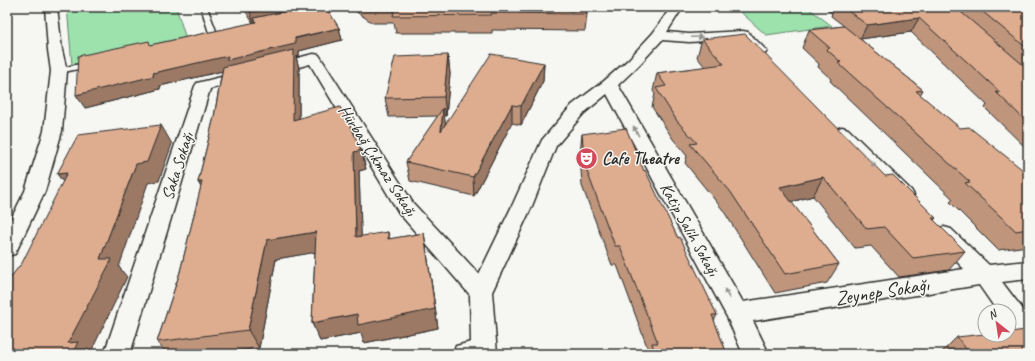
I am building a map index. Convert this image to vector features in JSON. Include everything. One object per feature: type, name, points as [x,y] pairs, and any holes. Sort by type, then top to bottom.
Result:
[{"type":"street","points":[[7,248],[35,191],[53,131],[59,71],[55,50],[51,7]]},
{"type":"street","points":[[478,353],[481,292],[522,206],[548,144],[578,109],[610,84],[633,63],[658,36],[677,7]]},
{"type":"street","points":[[658,36],[689,38],[743,35],[771,63]]},
{"type":"street","name":"Hürbağ Çıkmaz Sokağı","points":[[314,58],[406,208],[481,292]]},
{"type":"street","name":"Saka Sokağı","points":[[117,354],[203,86],[314,58]]},
{"type":"street","name":"Katip Salih Sokağı","points":[[610,84],[737,313],[756,354]]},
{"type":"street","points":[[827,118],[917,208]]},
{"type":"street","points":[[934,225],[984,275],[1028,335]]},
{"type":"street","name":"Zeynep Sokağı","points":[[737,313],[984,275],[1028,270]]},
{"type":"lane","points":[[204,7],[214,36]]},
{"type":"lane","points":[[59,71],[98,62]]},
{"type":"green space","points":[[67,7],[176,7],[186,39],[72,65]]},
{"type":"green space","points":[[735,7],[807,7],[832,26],[766,35]]},
{"type":"building","points":[[246,7],[274,7],[250,12]]},
{"type":"building","points":[[306,7],[326,7],[339,28],[295,38],[295,44],[227,60],[228,56],[153,73],[154,76],[76,95],[78,56],[149,41],[150,45],[256,22],[254,18]]},
{"type":"building","points":[[395,7],[585,7],[587,14],[491,13],[491,15],[393,16]]},
{"type":"building","points":[[843,7],[955,7],[1028,69],[1028,123],[996,92],[1000,92],[919,18],[867,25]]},
{"type":"building","points":[[977,7],[1028,7],[1028,49]]},
{"type":"building","points":[[844,26],[923,90],[916,91],[960,128],[969,127],[1028,174],[1028,229],[1016,231],[965,183],[970,182],[838,63],[841,62],[826,49],[830,48],[809,30]]},
{"type":"building","points":[[745,34],[885,176],[893,175],[936,218],[932,218],[965,251],[913,258],[884,227],[867,229],[823,177],[780,187],[839,264],[785,274],[730,191],[690,144],[697,143],[677,121],[656,88],[666,86],[657,73],[724,64],[702,39]]},
{"type":"building","points":[[294,50],[293,120],[340,107],[349,122],[361,150],[354,152],[356,237],[388,232],[388,239],[424,233],[435,309],[358,325],[357,314],[312,323],[316,232],[267,240],[248,330],[157,342],[180,272],[202,182],[198,182],[214,117],[223,67]]},
{"type":"building","points":[[491,54],[544,63],[521,106],[512,105],[473,177],[406,162],[443,108],[441,131]]},
{"type":"building","points":[[448,55],[444,97],[385,98],[395,57]]},
{"type":"building","points":[[161,125],[147,162],[136,164],[100,259],[112,259],[68,343],[78,342],[72,354],[7,354],[7,283],[21,265],[67,173],[57,174],[78,135]]},
{"type":"building","points":[[626,128],[644,171],[645,170],[678,238],[680,237],[717,315],[712,315],[727,354],[655,354],[652,343],[658,343],[620,246],[615,246],[585,166],[582,134]]},
{"type":"building","points":[[1017,331],[1028,331],[1028,354],[970,354],[957,337],[977,335],[977,343],[1017,343]]},
{"type":"place","name":"Cafe Theatre","points":[[587,158]]}]
